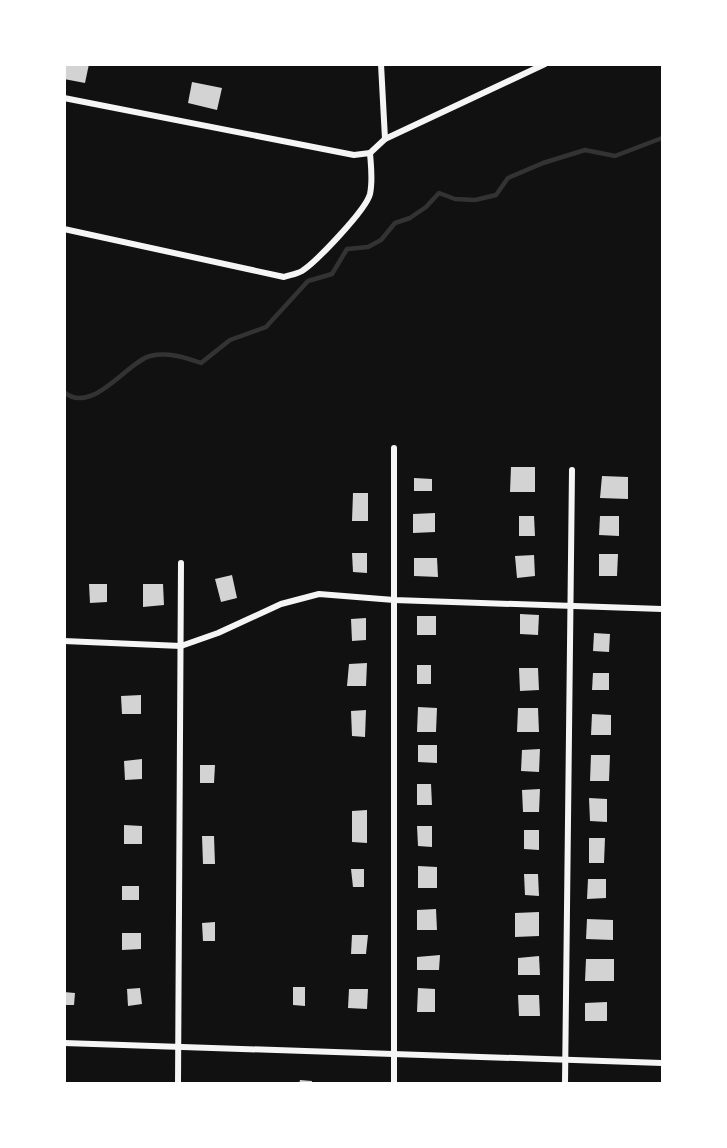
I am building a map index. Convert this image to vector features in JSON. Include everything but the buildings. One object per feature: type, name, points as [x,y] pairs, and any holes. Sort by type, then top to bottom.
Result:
[{"type":"street","points":[[381,64],[385,139]]},
{"type":"street","points":[[64,98],[354,155],[370,153],[385,139],[545,64]]},
{"type":"street","points":[[64,229],[284,277],[299,272],[313,263],[354,218],[369,197],[372,177],[370,153]]},
{"type":"street","points":[[394,448],[394,1083]]},
{"type":"street","points":[[565,1083],[572,470]]},
{"type":"street","points":[[178,1083],[181,563]]},
{"type":"street","points":[[64,640],[181,646],[218,633],[281,603],[319,594],[394,600],[663,609]]},
{"type":"street","points":[[64,1043],[663,1063]]},
{"type":"waterway","points":[[64,392],[75,398],[97,393],[141,360],[150,356],[170,355],[201,363],[230,340],[266,327],[308,281],[332,274],[347,249],[368,247],[381,240],[395,223],[410,218],[426,207],[439,193],[455,199],[475,200],[496,195],[508,178],[543,163],[585,150],[615,156],[662,138]]}]
